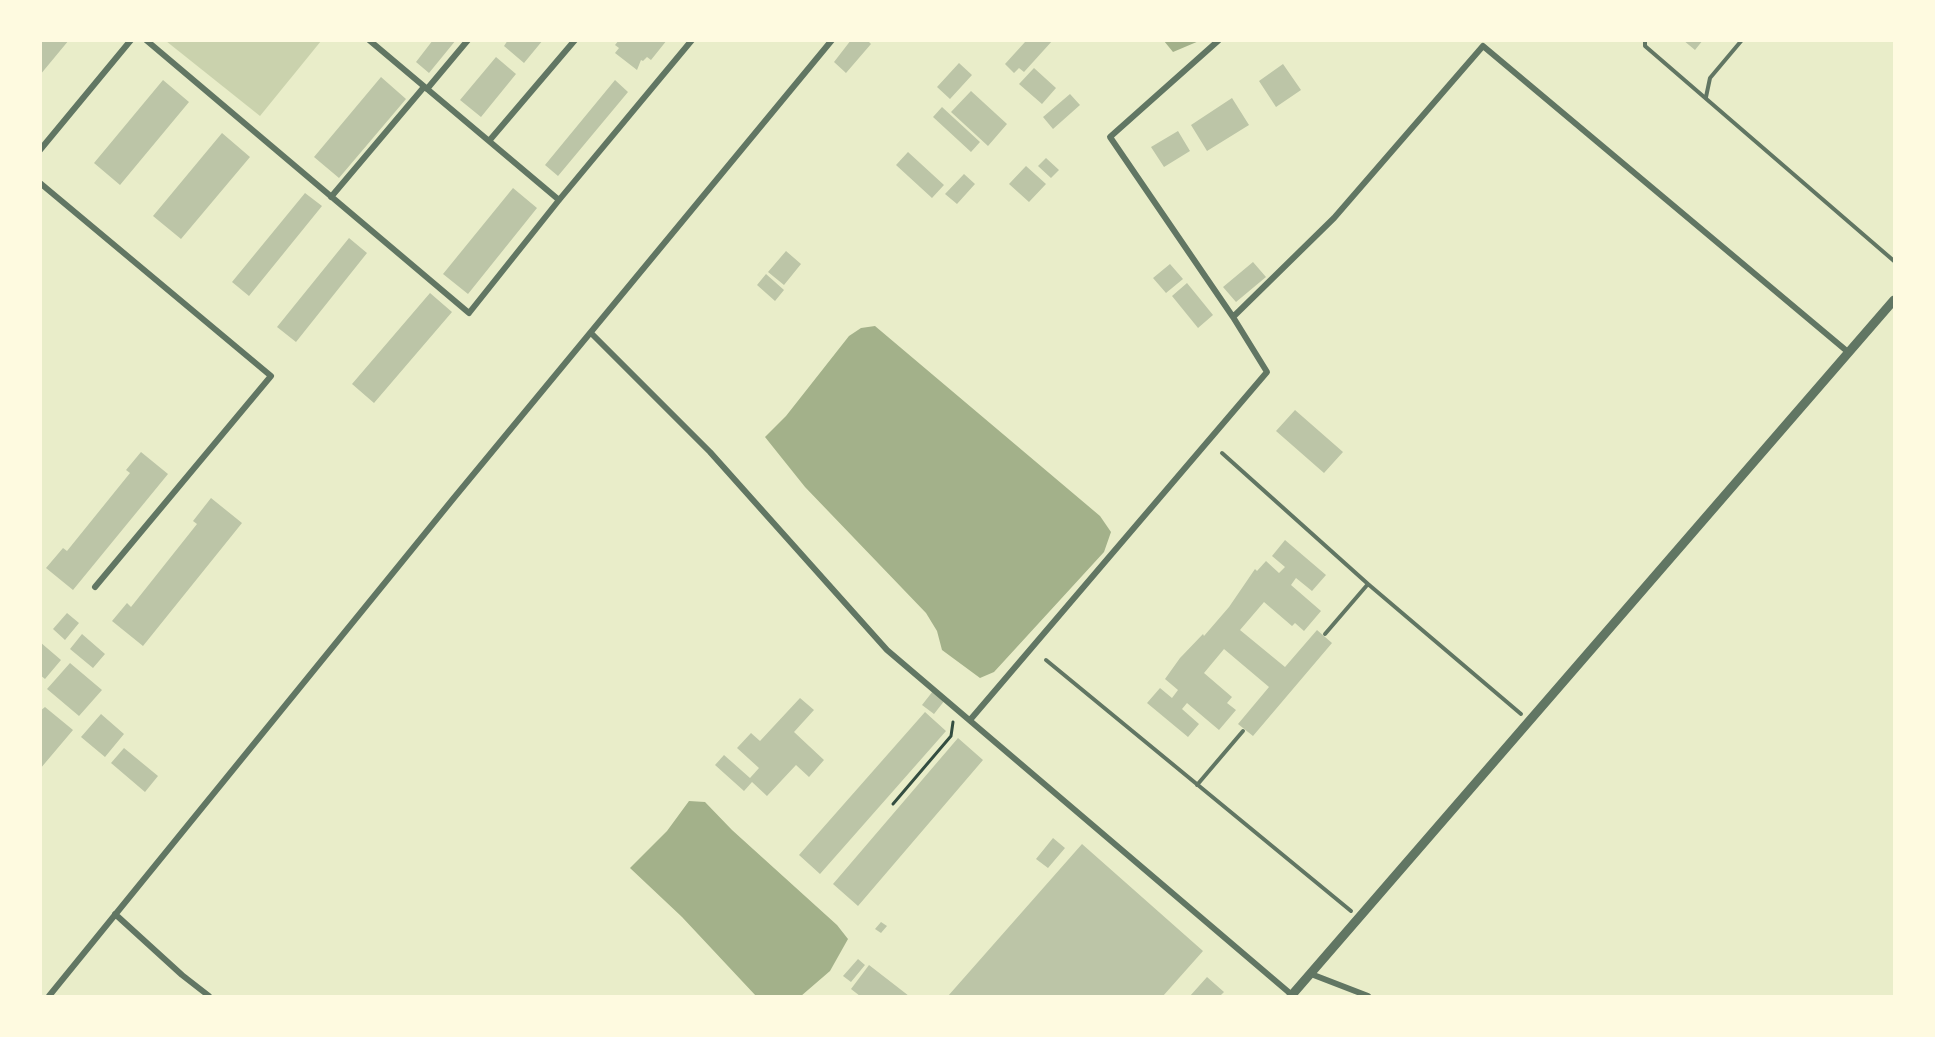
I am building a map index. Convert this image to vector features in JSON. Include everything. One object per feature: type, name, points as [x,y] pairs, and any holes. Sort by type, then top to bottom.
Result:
[{"type":"street","points":[[40,150],[131,40]]},
{"type":"street","points":[[146,40],[469,313],[692,40]]},
{"type":"street","points":[[369,40],[559,200]]},
{"type":"street","points":[[331,197],[468,40]]},
{"type":"street","points":[[489,141],[574,40]]},
{"type":"street","points":[[49,996],[832,40]]},
{"type":"street","points":[[970,720],[1267,372],[1233,317],[1110,137],[1219,40]]},
{"type":"street","points":[[1477,40],[1848,352]]},
{"type":"street","points":[[1233,317],[1334,218],[1483,46]]},
{"type":"street","points":[[40,183],[271,375],[95,587]]},
{"type":"street","points":[[591,333],[710,452],[887,650],[1292,996],[1894,300]]},
{"type":"street","points":[[115,914],[182,975],[209,996]]},
{"type":"street","points":[[1311,974],[1368,996]]},
{"type":"lane","points":[[1645,40],[1646,46],[1894,261]]},
{"type":"lane","points":[[1706,98],[1710,78],[1742,40]]},
{"type":"lane","points":[[1222,453],[1368,584],[1521,714]]},
{"type":"lane","points":[[1325,634],[1368,584]]},
{"type":"lane","points":[[1046,660],[1351,911]]},
{"type":"lane","points":[[1197,785],[1243,731]]},
{"type":"path","points":[[893,804],[951,736],[956,708]]},
{"type":"shaded area","points":[[166,41],[321,41],[260,116]]},
{"type":"shaded area","points":[[1164,41],[1199,41],[1173,52]]},
{"type":"shaded area","points":[[875,326],[1100,516],[1111,532],[1104,552],[994,672],[980,678],[942,650],[937,631],[926,613],[805,487],[765,437],[786,416],[849,336],[861,328]]},
{"type":"shaded area","points":[[689,801],[705,802],[732,830],[837,925],[848,939],[830,971],[801,996],[756,996],[682,917],[630,868],[667,831]]},
{"type":"building","points":[[40,40],[69,40],[40,75]]},
{"type":"building","points":[[433,40],[456,40],[429,73],[416,62]]},
{"type":"building","points":[[508,40],[543,40],[524,63],[504,46]]},
{"type":"building","points":[[619,40],[667,40],[651,60],[647,57],[641,60],[637,70],[615,53],[619,48],[615,45]]},
{"type":"building","points":[[851,40],[867,40],[871,44],[846,73],[834,62]]},
{"type":"building","points":[[1023,40],[1053,40],[1024,72],[1019,68],[1014,73],[1005,64],[1025,42]]},
{"type":"building","points":[[1683,40],[1703,40],[1695,50]]},
{"type":"building","points":[[496,57],[516,74],[481,117],[460,100]]},
{"type":"building","points":[[959,63],[972,75],[950,99],[937,87]]},
{"type":"building","points":[[1283,64],[1301,90],[1276,107],[1259,81]]},
{"type":"building","points":[[1034,68],[1056,88],[1042,104],[1019,84]]},
{"type":"building","points":[[381,77],[406,99],[339,178],[314,157]]},
{"type":"building","points":[[163,80],[189,102],[120,185],[94,163]]},
{"type":"building","points":[[615,80],[628,92],[558,176],[545,165]]},
{"type":"building","points":[[971,91],[1007,124],[988,146],[951,112]]},
{"type":"building","points":[[1070,94],[1080,105],[1053,129],[1043,117]]},
{"type":"building","points":[[1232,98],[1249,125],[1207,151],[1191,125]]},
{"type":"building","points":[[942,107],[980,142],[971,152],[933,117]]},
{"type":"building","points":[[1178,131],[1190,151],[1164,167],[1151,147]]},
{"type":"building","points":[[222,133],[250,157],[181,239],[153,216]]},
{"type":"building","points":[[908,152],[944,185],[932,198],[896,165]]},
{"type":"building","points":[[1046,158],[1059,170],[1051,178],[1038,166]]},
{"type":"building","points":[[1026,166],[1046,184],[1029,202],[1009,184]]},
{"type":"building","points":[[964,174],[975,184],[957,204],[945,194]]},
{"type":"building","points":[[513,188],[537,208],[468,294],[443,274]]},
{"type":"building","points":[[305,193],[322,206],[249,296],[232,282]]},
{"type":"building","points":[[349,238],[367,253],[296,342],[277,327]]},
{"type":"building","points":[[786,251],[801,264],[784,285],[768,272]]},
{"type":"building","points":[[1253,262],[1266,277],[1236,302],[1223,287]]},
{"type":"building","points":[[1170,264],[1183,279],[1166,293],[1153,278]]},
{"type":"building","points":[[766,274],[784,290],[775,301],[757,285]]},
{"type":"building","points":[[1187,283],[1213,315],[1198,328],[1172,296]]},
{"type":"building","points":[[430,293],[452,312],[374,403],[352,384]]},
{"type":"building","points":[[1295,410],[1343,452],[1324,473],[1276,431]]},
{"type":"building","points":[[141,452],[168,474],[73,590],[46,568],[63,548],[67,551],[130,473],[126,470]]},
{"type":"building","points":[[211,498],[242,523],[143,646],[112,621],[127,603],[131,607],[197,524],[193,521]]},
{"type":"building","points":[[1285,540],[1326,575],[1312,591],[1296,578],[1291,585],[1321,611],[1304,631],[1295,623],[1292,626],[1264,602],[1240,630],[1285,667],[1317,630],[1332,643],[1253,736],[1238,724],[1269,687],[1224,649],[1204,673],[1232,697],[1227,703],[1236,710],[1219,730],[1187,703],[1182,709],[1199,724],[1188,737],[1147,703],[1160,688],[1172,698],[1178,690],[1165,679],[1180,658],[1203,634],[1204,636],[1229,607],[1255,569],[1257,571],[1266,561],[1279,573],[1285,567],[1272,556]]},
{"type":"building","points":[[67,613],[79,623],[65,640],[53,629]]},
{"type":"building","points":[[82,634],[105,654],[93,668],[70,649]]},
{"type":"building","points":[[40,642],[61,660],[45,679],[40,675]]},
{"type":"building","points":[[70,663],[102,690],[79,716],[47,689]]},
{"type":"building","points":[[933,691],[945,700],[934,714],[922,705]]},
{"type":"building","points":[[800,698],[814,710],[794,732],[824,760],[809,777],[796,765],[767,796],[752,782],[744,791],[715,765],[724,755],[750,778],[759,768],[737,748],[751,733],[760,741]]},
{"type":"building","points":[[45,707],[73,730],[40,769],[40,711]]},
{"type":"building","points":[[925,712],[946,731],[820,874],[799,855]]},
{"type":"building","points":[[101,714],[124,734],[105,757],[81,737]]},
{"type":"building","points":[[958,738],[983,760],[858,906],[833,884]]},
{"type":"building","points":[[124,748],[158,776],[145,792],[111,763]]},
{"type":"building","points":[[1053,838],[1065,848],[1048,868],[1036,859]]},
{"type":"building","points":[[1082,844],[1203,951],[1163,996],[948,996]]},
{"type":"building","points":[[881,922],[887,926],[881,933],[875,929]]},
{"type":"building","points":[[858,959],[865,965],[851,982],[843,976]]},
{"type":"building","points":[[869,965],[909,996],[860,996],[851,989]]},
{"type":"building","points":[[1207,977],[1224,992],[1220,996],[1190,996]]}]
